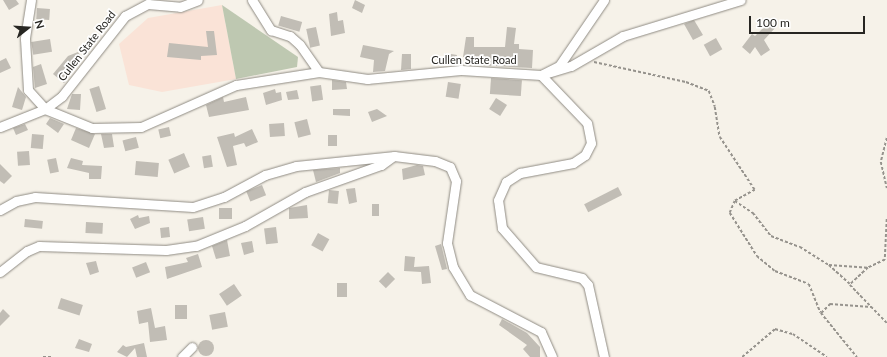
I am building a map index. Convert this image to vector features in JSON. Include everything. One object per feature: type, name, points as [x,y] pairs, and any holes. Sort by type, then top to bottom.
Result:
[{"type":"street","points":[[31,0],[25,38],[28,90],[45,109]]},
{"type":"street","name":"Cullen State Road","points":[[0,127],[45,109],[74,83],[125,16],[148,4],[180,7],[198,0]]},
{"type":"street","points":[[252,0],[272,30],[290,36],[311,57],[319,72]]},
{"type":"street","points":[[604,0],[559,66],[542,75],[587,123],[591,130],[591,143],[584,155],[573,163],[520,173],[506,182],[498,200],[498,217],[502,228],[536,267],[582,278],[588,285],[604,357]]},
{"type":"street","name":"Cullen State Road","points":[[45,109],[92,128],[141,127],[236,85],[319,72],[367,79],[448,70],[523,72],[534,76],[542,75],[582,60],[623,36],[741,0]]},
{"type":"street","points":[[0,272],[27,251],[39,246],[166,250],[196,246],[246,226],[305,192],[381,165],[394,156]]},
{"type":"street","points":[[0,210],[16,201],[35,197],[193,207],[224,197],[265,175],[296,166],[394,156],[435,161],[450,167],[456,181],[446,243],[453,267],[470,295],[541,332],[552,357]]},
{"type":"street","points":[[182,357],[192,347]]},
{"type":"path","points":[[582,60],[686,82],[709,91],[720,137],[755,190],[735,201],[730,214],[758,256],[775,271],[809,284],[821,313],[857,357]]},
{"type":"path","points":[[887,138],[881,162],[887,188]]},
{"type":"path","points":[[735,201],[754,213],[771,236],[800,248],[829,265],[887,323]]},
{"type":"path","points":[[850,285],[868,268],[884,260],[887,219]]},
{"type":"path","points":[[829,265],[868,268]]},
{"type":"path","points":[[821,313],[830,304],[872,307]]},
{"type":"path","points":[[742,357],[775,329],[793,334],[827,357]]},
{"type":"path","points":[[43,357],[51,357]]},
{"type":"shaded area","points":[[222,5],[236,79],[162,92],[129,85],[119,44],[148,18]]},
{"type":"green space","points":[[222,5],[298,57],[297,67],[236,79]]},
{"type":"building","points":[[3,0],[16,0],[19,4],[9,10]]},
{"type":"building","points":[[355,0],[365,5],[362,13],[352,8]]},
{"type":"building","points":[[37,8],[50,9],[49,20],[36,19]]},
{"type":"building","points":[[337,12],[338,21],[343,20],[345,33],[331,36],[329,14]]},
{"type":"building","points":[[281,16],[302,22],[299,32],[278,26]]},
{"type":"building","points":[[694,20],[703,35],[693,40],[684,24]]},
{"type":"building","points":[[769,22],[775,28],[764,40],[770,50],[761,56],[755,47],[750,54],[742,47],[752,34],[755,36]]},
{"type":"building","points":[[316,27],[320,46],[310,48],[306,29]]},
{"type":"building","points":[[507,27],[516,28],[514,44],[519,44],[519,49],[533,50],[532,68],[476,65],[477,57],[463,57],[466,37],[474,37],[474,47],[505,47]]},
{"type":"building","points":[[206,31],[214,31],[217,55],[201,56],[201,60],[167,57],[169,43],[208,47]]},
{"type":"building","points":[[716,38],[722,49],[710,56],[704,45]]},
{"type":"building","points":[[50,39],[52,52],[33,55],[31,42]]},
{"type":"building","points":[[363,45],[394,51],[389,54],[385,71],[373,72],[374,60],[360,57]]},
{"type":"building","points":[[78,52],[83,59],[64,83],[53,74],[68,56]]},
{"type":"building","points":[[445,53],[457,55],[455,65],[442,65]]},
{"type":"building","points":[[402,54],[411,54],[411,69],[401,70]]},
{"type":"building","points":[[6,58],[11,68],[0,73],[0,61]]},
{"type":"building","points":[[41,64],[47,84],[35,88],[33,67]]},
{"type":"building","points":[[491,78],[522,80],[521,96],[490,94]]},
{"type":"building","points":[[332,80],[346,82],[347,89],[332,90]]},
{"type":"building","points":[[448,82],[461,84],[458,99],[446,97]]},
{"type":"building","points":[[321,85],[323,100],[312,101],[310,87]]},
{"type":"building","points":[[99,86],[106,109],[96,112],[89,89]]},
{"type":"building","points":[[18,87],[26,97],[22,110],[12,107]]},
{"type":"building","points":[[275,89],[276,93],[281,92],[282,100],[266,105],[263,93]]},
{"type":"building","points":[[297,90],[299,99],[288,100],[286,92]]},
{"type":"building","points":[[72,94],[81,94],[80,110],[67,109]]},
{"type":"building","points":[[223,97],[224,102],[246,97],[249,110],[209,117],[206,105]]},
{"type":"building","points":[[496,98],[507,105],[500,116],[489,109]]},
{"type":"building","points":[[333,109],[350,109],[350,116],[333,115]]},
{"type":"building","points":[[377,109],[387,116],[372,122],[368,112]]},
{"type":"building","points":[[50,118],[64,124],[58,133],[46,124]]},
{"type":"building","points":[[307,119],[311,135],[298,138],[294,122]]},
{"type":"building","points":[[284,123],[285,136],[270,137],[269,124]]},
{"type":"building","points":[[25,124],[28,130],[16,135],[13,128]]},
{"type":"building","points":[[169,127],[171,136],[160,138],[158,129]]},
{"type":"building","points":[[76,128],[95,134],[89,148],[71,140]]},
{"type":"building","points":[[252,129],[258,142],[246,147],[244,143],[233,146],[237,165],[227,167],[217,137],[234,133],[235,137]]},
{"type":"building","points":[[32,134],[44,135],[43,149],[31,148]]},
{"type":"building","points":[[101,134],[112,134],[114,147],[104,148]]},
{"type":"building","points":[[328,135],[337,135],[337,146],[328,146]]},
{"type":"building","points":[[136,137],[139,148],[125,151],[122,141]]},
{"type":"building","points":[[29,151],[30,165],[18,166],[17,152]]},
{"type":"building","points":[[184,153],[190,167],[174,173],[168,160]]},
{"type":"building","points":[[211,155],[213,167],[204,168],[202,156]]},
{"type":"building","points":[[56,158],[59,172],[50,174],[47,160]]},
{"type":"building","points":[[71,158],[83,161],[82,165],[102,166],[101,179],[89,179],[89,173],[67,168]]},
{"type":"building","points":[[136,161],[159,163],[158,177],[135,175]]},
{"type":"building","points":[[0,164],[12,176],[4,184],[0,181]]},
{"type":"building","points":[[417,165],[423,166],[425,175],[403,180],[402,169]]},
{"type":"building","points":[[340,168],[340,173],[316,182],[313,170]]},
{"type":"building","points":[[262,185],[266,195],[250,202],[246,191]]},
{"type":"building","points":[[618,187],[622,195],[588,212],[584,204]]},
{"type":"building","points":[[355,188],[357,202],[349,204],[346,189]]},
{"type":"building","points":[[329,190],[339,191],[338,204],[328,203]]},
{"type":"building","points":[[372,204],[379,204],[379,216],[372,216]]},
{"type":"building","points":[[307,205],[308,218],[289,219],[289,208]]},
{"type":"building","points":[[219,208],[232,208],[232,219],[219,219]]},
{"type":"building","points":[[138,215],[139,218],[149,216],[150,223],[135,229],[130,219]]},
{"type":"building","points":[[203,217],[205,229],[189,231],[187,220]]},
{"type":"building","points":[[25,219],[43,221],[42,229],[24,227]]},
{"type":"building","points":[[86,222],[103,223],[102,234],[85,233]]},
{"type":"building","points":[[169,227],[170,237],[161,238],[160,228]]},
{"type":"building","points":[[276,227],[278,243],[266,244],[264,228]]},
{"type":"building","points":[[318,233],[329,239],[323,252],[311,245]]},
{"type":"building","points":[[227,240],[230,256],[216,259],[212,246]]},
{"type":"building","points":[[252,241],[254,252],[244,255],[241,243]]},
{"type":"building","points":[[441,244],[447,269],[442,270],[435,246]]},
{"type":"building","points":[[198,254],[202,267],[167,279],[165,267],[188,262],[186,258]]},
{"type":"building","points":[[405,256],[415,257],[414,267],[429,266],[431,283],[422,284],[421,272],[404,271]]},
{"type":"building","points":[[96,261],[99,272],[90,275],[86,263]]},
{"type":"building","points":[[146,262],[150,272],[136,278],[132,268]]},
{"type":"building","points":[[388,272],[395,279],[386,288],[379,281]]},
{"type":"building","points":[[337,283],[347,283],[347,297],[337,297]]},
{"type":"building","points":[[234,284],[242,296],[227,306],[219,294]]},
{"type":"building","points":[[61,298],[83,305],[79,316],[58,308]]},
{"type":"building","points":[[175,305],[187,305],[187,319],[175,319]]},
{"type":"building","points":[[151,308],[155,328],[165,326],[167,340],[150,342],[148,322],[139,324],[137,311]]},
{"type":"building","points":[[3,309],[10,316],[0,326],[0,313]]},
{"type":"building","points":[[225,312],[228,327],[212,330],[209,315]]},
{"type":"building","points":[[502,319],[527,333],[540,347],[540,357],[530,357],[523,349],[527,345],[499,325]]},
{"type":"building","points":[[79,339],[92,344],[89,352],[75,348]]},
{"type":"building","points":[[203,340],[209,340],[214,345],[212,354],[209,356],[203,356],[198,351],[198,345]]},
{"type":"building","points":[[144,343],[147,357],[137,357],[135,348],[127,357],[117,352],[123,345],[126,347]]}]
